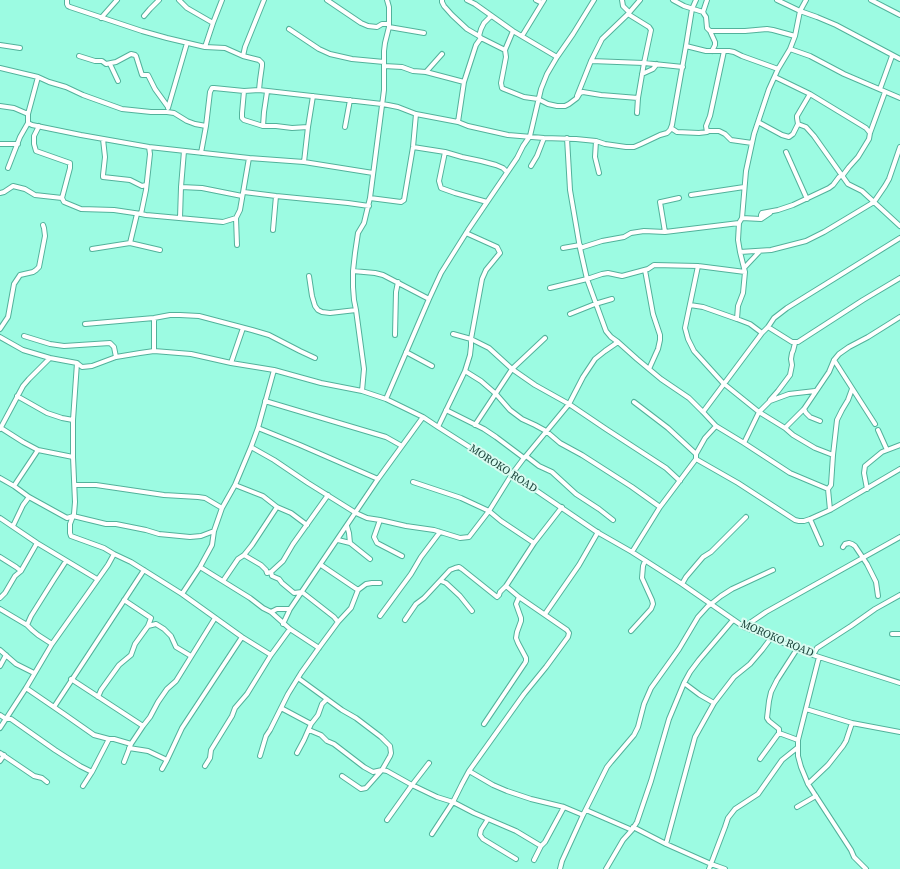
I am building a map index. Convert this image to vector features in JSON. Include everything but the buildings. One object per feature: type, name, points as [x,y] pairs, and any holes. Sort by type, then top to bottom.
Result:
[{"type":"street","points":[[67,0],[68,6],[154,35],[205,47],[224,48],[243,56],[259,60],[262,63],[259,90]]},
{"type":"street","points":[[101,18],[117,0]]},
{"type":"street","points":[[144,16],[159,0]]},
{"type":"street","points":[[179,0],[187,8],[213,23]]},
{"type":"street","points":[[205,47],[222,0]]},
{"type":"street","points":[[243,56],[245,47],[264,0]]},
{"type":"street","points":[[327,0],[361,23],[368,26],[377,27],[382,24],[424,33]]},
{"type":"street","points":[[362,391],[364,369],[354,300],[353,271],[358,234],[364,223],[369,206],[384,90],[384,51],[389,25],[389,7],[387,0]]},
{"type":"street","points":[[442,0],[444,6],[467,29],[505,50]]},
{"type":"street","points":[[467,0],[513,31],[557,57]]},
{"type":"street","points":[[522,36],[543,2],[536,0]]},
{"type":"street","points":[[386,399],[441,273],[530,136],[541,89],[547,74],[557,57],[574,34],[594,0]]},
{"type":"street","points":[[622,0],[623,6],[629,13],[651,28],[638,98],[637,113]]},
{"type":"street","points":[[577,98],[590,61],[602,39],[640,0]]},
{"type":"street","points":[[673,0],[684,6],[703,12],[706,17],[707,28],[710,30],[715,42],[712,51]]},
{"type":"street","points":[[203,153],[202,145],[210,92],[212,88],[244,91],[259,90],[398,106],[416,114],[458,122],[468,126],[508,135],[567,138],[634,147],[667,133],[671,128],[683,67],[692,9],[696,0]]},
{"type":"street","points":[[703,12],[707,0]]},
{"type":"street","points":[[778,0],[800,11],[836,25],[900,59]]},
{"type":"street","points":[[737,319],[738,306],[743,293],[745,270],[738,240],[739,223],[742,218],[746,171],[752,143],[767,96],[778,69],[790,49],[795,36],[800,11],[806,0]]},
{"type":"street","points":[[871,0],[900,15]]},
{"type":"street","points":[[458,122],[464,82],[480,37],[481,29],[484,23],[491,16]]},
{"type":"street","points":[[289,29],[330,54],[402,67],[413,71],[426,72],[464,82]]},
{"type":"street","points":[[710,30],[745,32],[767,29],[795,36]]},
{"type":"street","points":[[513,31],[505,50],[506,57],[501,83],[502,88],[524,97],[548,104],[562,106],[569,104],[582,92],[638,98]]},
{"type":"street","points":[[166,112],[187,43]]},
{"type":"street","points":[[0,45],[20,48]]},
{"type":"street","points":[[686,46],[706,51],[734,52],[778,69]]},
{"type":"street","points":[[790,49],[810,56],[844,74],[900,98]]},
{"type":"street","points":[[707,132],[706,126],[710,116],[724,51]]},
{"type":"street","points":[[79,56],[110,64],[131,54],[135,55],[142,75],[148,76],[168,107]]},
{"type":"street","points":[[426,72],[442,54]]},
{"type":"street","points":[[880,89],[892,56]]},
{"type":"street","points":[[590,61],[644,63],[683,67]]},
{"type":"street","points":[[110,64],[118,81]]},
{"type":"street","points":[[642,74],[653,69],[657,64]]},
{"type":"street","points":[[0,68],[38,77],[122,109],[174,113],[187,121],[206,126]]},
{"type":"street","points":[[8,168],[25,126],[28,123],[28,114],[38,77]]},
{"type":"street","points":[[775,77],[810,94],[866,128],[870,133]]},
{"type":"street","points":[[244,91],[242,113],[243,119],[263,126],[292,128],[308,127]]},
{"type":"street","points":[[263,126],[267,92]]},
{"type":"street","points":[[742,218],[761,219],[762,213],[778,210],[831,187],[843,175],[848,166],[858,157],[869,140],[873,124],[885,92]]},
{"type":"street","points":[[758,122],[782,135],[789,137],[793,134],[798,124],[797,118],[810,94]]},
{"type":"street","points":[[304,162],[313,96]]},
{"type":"street","points":[[345,127],[350,100]]},
{"type":"street","points":[[0,106],[14,108],[28,114]]},
{"type":"street","points":[[370,198],[401,202],[404,200],[413,147],[416,114]]},
{"type":"street","points":[[28,123],[149,147],[248,158],[304,162],[373,173]]},
{"type":"street","points":[[798,124],[806,127],[814,136],[848,184],[854,188],[860,189],[900,226]]},
{"type":"street","points":[[866,128],[873,124]]},
{"type":"street","points":[[39,126],[34,136],[36,151],[70,163],[62,198]]},
{"type":"street","points":[[671,128],[677,132],[699,133],[719,131],[731,140],[752,143]]},
{"type":"street","points":[[531,166],[537,156],[544,138]]},
{"type":"street","points":[[567,138],[570,190],[580,246],[587,279],[606,331],[611,337],[661,379],[689,398],[716,426],[790,473],[828,489]]},
{"type":"street","points":[[104,139],[105,157],[103,177],[130,180],[142,186],[146,185]]},
{"type":"street","points":[[596,142],[595,157],[599,173]]},
{"type":"street","points":[[0,144],[18,144]]},
{"type":"street","points":[[130,243],[146,190],[150,154],[149,147]]},
{"type":"street","points":[[413,147],[445,152],[503,168],[507,172]]},
{"type":"street","points":[[740,252],[781,248],[812,239],[874,202],[889,180],[900,147]]},
{"type":"street","points":[[180,218],[180,187],[184,151]]},
{"type":"street","points":[[445,152],[439,181],[441,188],[487,202]]},
{"type":"street","points":[[786,152],[806,199]]},
{"type":"street","points":[[237,245],[236,218],[240,210],[248,158]]},
{"type":"street","points":[[0,193],[13,186],[35,195],[62,198],[64,202],[81,209],[114,210],[146,215],[223,222],[236,218]]},
{"type":"street","points":[[180,187],[202,188],[243,194],[369,206]]},
{"type":"street","points":[[691,195],[744,187]]},
{"type":"street","points":[[273,230],[276,196]]},
{"type":"street","points":[[665,232],[660,202],[678,198]]},
{"type":"street","points":[[563,248],[580,246],[644,231],[665,232],[739,223]]},
{"type":"street","points":[[0,329],[8,317],[14,284],[20,275],[33,272],[39,267],[44,236],[43,225]]},
{"type":"street","points":[[438,427],[465,371],[470,355],[471,339],[482,279],[486,270],[500,253],[497,247],[466,233]]},
{"type":"street","points":[[704,412],[723,383],[774,318],[787,308],[900,238]]},
{"type":"street","points":[[92,249],[130,243],[160,250]]},
{"type":"street","points":[[745,270],[760,250]]},
{"type":"street","points":[[550,288],[608,273],[622,276],[645,270],[654,265],[698,266],[745,270]]},
{"type":"street","points":[[698,266],[686,328],[688,339],[694,351],[723,383],[759,412],[815,448],[833,455]]},
{"type":"street","points":[[645,270],[653,314],[660,335],[659,344],[649,369]]},
{"type":"street","points":[[353,271],[375,272],[384,275],[429,299]]},
{"type":"street","points":[[309,276],[312,296],[318,310],[330,313],[356,310]]},
{"type":"street","points":[[768,327],[795,343],[801,341],[838,316],[900,278]]},
{"type":"street","points":[[396,334],[396,292],[398,282]]},
{"type":"street","points":[[570,314],[612,299]]},
{"type":"street","points":[[690,305],[709,309],[750,324],[762,333]]},
{"type":"street","points":[[85,324],[180,315],[199,316],[269,335],[315,358]]},
{"type":"street","points":[[785,428],[804,409],[829,372],[834,360],[839,354],[900,317]]},
{"type":"street","points":[[154,318],[154,352]]},
{"type":"street","points":[[231,363],[243,328]]},
{"type":"street","points":[[453,334],[471,339],[489,348],[512,369],[535,385],[569,404],[666,468],[680,481]]},
{"type":"street","points":[[24,336],[50,344],[64,346],[110,343],[114,347],[116,357]]},
{"type":"street","name":"MOROKO ROAD","points":[[0,337],[23,350],[50,358],[77,363],[82,367],[92,366],[116,357],[140,353],[154,352],[191,354],[231,363],[274,370],[321,383],[362,391],[386,399],[423,417],[512,474],[598,532],[682,584],[744,627],[813,655],[900,683]]},
{"type":"street","points":[[475,425],[512,369],[545,338]]},
{"type":"street","points":[[251,447],[274,460],[356,513],[367,518],[440,532],[460,538],[470,537],[489,511],[512,474],[569,404],[583,377],[595,359],[604,350],[618,342]]},
{"type":"street","points":[[744,443],[759,412],[770,401],[790,375],[792,365],[791,359],[795,343]]},
{"type":"street","points":[[406,352],[432,366]]},
{"type":"street","points":[[50,358],[23,386],[0,429],[38,450],[73,457]]},
{"type":"street","points":[[834,360],[874,424]]},
{"type":"street","points":[[77,363],[73,420],[75,502],[70,530],[71,536],[104,548],[131,562],[182,594],[242,637],[271,655]]},
{"type":"street","points":[[832,366],[838,366]]},
{"type":"street","points":[[182,594],[200,567],[212,545],[214,530],[222,508],[235,484],[258,428],[274,370]]},
{"type":"street","points":[[465,371],[496,394],[510,410],[522,419],[536,424],[560,443],[626,483],[660,507]]},
{"type":"street","points":[[830,510],[828,489],[831,485],[837,420],[852,389]]},
{"type":"street","points":[[770,401],[789,394],[815,391]]},
{"type":"street","points":[[17,396],[47,413],[73,420]]},
{"type":"street","points":[[265,401],[386,437],[402,446]]},
{"type":"street","points":[[634,402],[668,428],[696,456],[795,520],[804,521],[830,510],[900,469]]},
{"type":"street","points":[[804,409],[810,417],[820,421]]},
{"type":"street","points":[[446,410],[496,436],[525,457],[552,472],[576,494],[613,520]]},
{"type":"street","points":[[283,624],[290,609],[378,479],[423,417]]},
{"type":"street","points":[[632,552],[660,507],[680,481],[696,456],[705,438],[716,426]]},
{"type":"street","points":[[258,428],[378,479]]},
{"type":"street","points":[[878,430],[887,450]]},
{"type":"street","points":[[867,489],[864,466],[876,456],[900,445]]},
{"type":"street","points":[[14,486],[38,450]]},
{"type":"street","points":[[0,478],[14,486],[29,498],[67,518],[73,516],[106,524],[132,527],[164,535],[196,537],[214,530]]},
{"type":"street","points":[[413,482],[461,498],[489,511],[534,543]]},
{"type":"street","points":[[235,484],[263,496],[277,507],[291,513],[307,525]]},
{"type":"street","points":[[74,485],[96,485],[164,495],[205,498],[222,508]]},
{"type":"street","points":[[271,572],[283,561],[293,544],[328,495]]},
{"type":"street","points":[[13,526],[23,505],[29,498]]},
{"type":"street","points":[[223,581],[238,559],[244,555],[252,545],[277,507]]},
{"type":"street","points":[[405,620],[416,604],[441,581],[450,570],[459,567],[497,597],[506,586],[534,543],[562,507]]},
{"type":"street","points":[[682,584],[703,557],[711,552],[746,517]]},
{"type":"street","points":[[0,518],[37,543],[97,579]]},
{"type":"street","points":[[810,519],[821,544]]},
{"type":"street","points":[[380,520],[374,537],[377,543],[402,556]]},
{"type":"street","points":[[347,526],[350,543]]},
{"type":"street","points":[[380,616],[440,532]]},
{"type":"street","points":[[545,614],[579,565],[598,532]]},
{"type":"street","points":[[744,627],[766,612],[899,538],[900,544]]},
{"type":"street","points":[[338,540],[350,543],[370,559]]},
{"type":"street","points":[[0,598],[5,593],[14,578],[21,571],[37,543]]},
{"type":"street","points":[[843,547],[845,544],[849,543],[855,546],[876,582],[878,596]]},
{"type":"street","points":[[0,728],[52,644],[108,565],[114,554]]},
{"type":"street","points":[[244,555],[261,565],[267,573],[271,572]]},
{"type":"street","points":[[0,558],[21,571]]},
{"type":"street","points":[[28,625],[30,616],[66,561]]},
{"type":"street","points":[[631,631],[651,609],[653,604],[642,578],[645,561]]},
{"type":"street","points":[[321,565],[358,590]]},
{"type":"street","points":[[200,567],[271,612],[283,624],[319,648]]},
{"type":"street","points":[[54,707],[144,570]]},
{"type":"street","points":[[560,869],[562,861],[583,816],[610,762],[634,735],[651,688],[679,650],[698,617],[708,606],[732,589],[773,570]]},
{"type":"street","points":[[271,572],[272,576],[279,579],[294,593],[302,592],[334,617],[338,622]]},
{"type":"street","points":[[441,581],[446,583],[460,596],[472,611]]},
{"type":"street","points":[[260,756],[266,736],[288,694],[338,622],[351,608],[358,590],[366,584],[380,583]]},
{"type":"street","points":[[432,834],[453,802],[469,772],[524,694],[568,637],[569,633],[567,630],[518,597],[506,586]]},
{"type":"street","points":[[0,592],[5,593]]},
{"type":"street","points":[[813,655],[817,648],[875,608],[900,595]]},
{"type":"street","points":[[484,724],[526,661],[516,638],[521,621],[516,604],[518,597]]},
{"type":"street","points":[[98,697],[101,690],[120,665],[131,654],[135,644],[148,626],[151,618],[124,600]]},
{"type":"street","points":[[271,612],[277,609],[290,609]]},
{"type":"street","points":[[0,610],[28,625],[38,635],[52,644]]},
{"type":"street","points":[[124,762],[131,744],[167,689],[176,680],[192,656],[215,618]]},
{"type":"street","points":[[606,869],[623,840],[637,822],[651,781],[669,719],[684,682],[699,660],[733,620]]},
{"type":"street","points":[[148,626],[156,624],[164,629],[171,636],[176,647],[192,656]]},
{"type":"street","points":[[205,766],[210,758],[211,750],[232,716],[235,708],[247,694],[290,628]]},
{"type":"street","points":[[892,634],[900,634]]},
{"type":"street","points":[[162,769],[182,728],[242,637]]},
{"type":"street","points":[[666,844],[695,737],[714,703],[734,677],[750,664],[772,638]]},
{"type":"street","points":[[779,733],[779,729],[767,718],[769,701],[771,692],[777,680],[797,649]]},
{"type":"street","points":[[0,650],[16,664],[34,673]]},
{"type":"street","points":[[0,666],[6,655]]},
{"type":"street","points":[[819,657],[798,740],[798,756],[808,784],[852,850],[854,857],[866,869]]},
{"type":"street","points":[[298,678],[342,710],[356,718],[381,737],[390,746],[390,756],[382,770],[367,788],[360,789],[342,776]]},
{"type":"street","points":[[71,680],[143,726]]},
{"type":"street","points":[[684,682],[700,695],[714,703]]},
{"type":"street","points":[[26,688],[94,735],[109,739],[114,738],[131,744]]},
{"type":"street","points":[[297,753],[318,715],[322,704],[327,699]]},
{"type":"street","points":[[281,708],[312,724]]},
{"type":"street","points":[[806,709],[852,723],[900,732]]},
{"type":"street","points":[[0,715],[6,719],[11,719],[55,750],[92,772]]},
{"type":"street","points":[[808,784],[828,765],[840,750],[846,741],[852,723]]},
{"type":"street","points":[[309,730],[321,735],[327,741],[340,748],[364,767],[373,772],[382,770],[387,771],[437,797],[453,802],[516,831],[541,846]]},
{"type":"street","points":[[779,733],[798,740]]},
{"type":"street","points":[[760,759],[779,733]]},
{"type":"street","points":[[83,786],[109,739]]},
{"type":"street","points":[[129,748],[148,751],[167,760]]},
{"type":"street","points":[[710,867],[728,818],[735,809],[758,794],[782,760],[797,748]]},
{"type":"street","points":[[0,761],[2,754],[34,776],[42,778],[47,782]]},
{"type":"street","points":[[387,820],[429,763]]},
{"type":"street","points":[[469,772],[507,791],[531,799],[564,807],[583,816]]},
{"type":"street","points":[[797,808],[816,796]]},
{"type":"street","points":[[534,860],[564,807]]},
{"type":"street","points":[[586,810],[632,828],[710,867],[726,869]]},
{"type":"street","points":[[488,819],[481,830],[480,835],[483,839],[516,859]]}]
